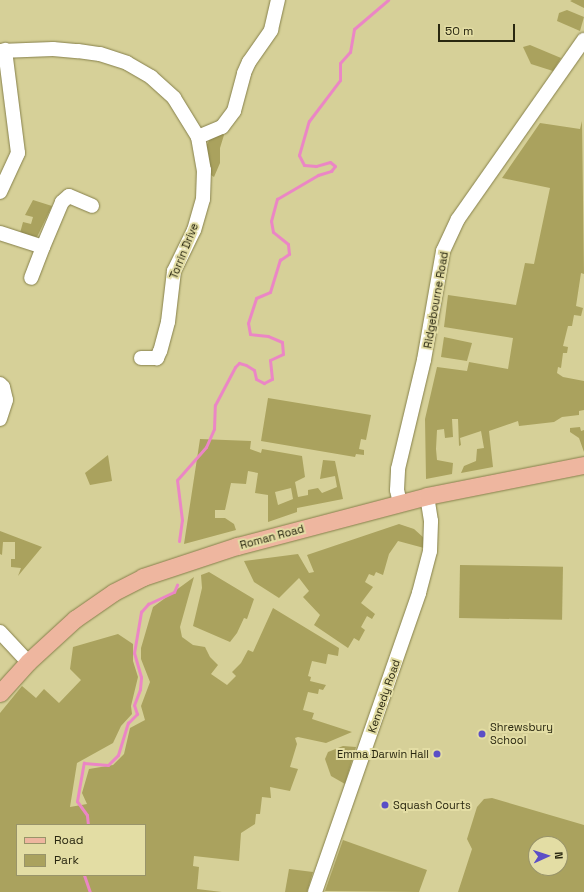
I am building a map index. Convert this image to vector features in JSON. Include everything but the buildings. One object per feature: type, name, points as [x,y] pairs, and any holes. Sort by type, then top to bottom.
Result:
[{"type":"main road","name":"Roman Road","points":[[0,693],[28,662],[87,610],[143,577],[237,546],[427,496],[584,465]]},
{"type":"street","points":[[198,137],[222,127],[234,111],[248,62],[271,30],[278,0]]},
{"type":"street","name":"Ridgebourne Road","points":[[400,503],[398,469],[424,360],[443,251],[458,219],[584,40]]},
{"type":"street","name":"Torrin Drive","points":[[3,51],[53,49],[78,51],[100,54],[127,64],[151,77],[174,98],[198,137],[204,170],[203,199],[194,230],[174,271],[162,361],[141,358]]},
{"type":"street","points":[[0,192],[18,153],[3,51]]},
{"type":"street","points":[[31,278],[62,202],[69,196],[92,206]]},
{"type":"street","points":[[0,233],[43,247]]},
{"type":"street","points":[[0,384],[4,387],[6,400],[0,418]]},
{"type":"street","name":"Kennedy Road","points":[[315,892],[419,593],[430,551],[431,521],[427,496]]},
{"type":"street","points":[[0,632],[28,662]]},
{"type":"green space","points":[[584,0],[584,8],[570,1]]},
{"type":"green space","points":[[567,10],[584,17],[580,31],[557,21],[559,13]]},
{"type":"green space","points":[[530,45],[561,58],[553,71],[531,64],[523,47]]},
{"type":"green space","points":[[582,121],[584,274],[581,273],[576,306],[583,308],[581,316],[574,315],[572,326],[568,326],[563,346],[568,347],[567,353],[563,353],[561,368],[558,367],[557,373],[563,377],[584,381],[584,410],[579,411],[579,415],[562,417],[554,422],[519,426],[518,421],[489,431],[493,467],[461,473],[464,466],[476,461],[477,449],[484,448],[481,431],[460,438],[461,445],[459,446],[458,419],[452,419],[453,437],[445,438],[444,429],[437,430],[436,449],[437,460],[453,463],[452,474],[426,479],[425,419],[437,367],[467,371],[469,362],[508,369],[513,338],[444,327],[448,295],[516,305],[525,263],[534,264],[550,188],[502,178],[540,123],[580,129]]},
{"type":"green space","points":[[222,133],[224,135],[220,148],[220,163],[214,177],[211,175],[206,146],[210,139]]},
{"type":"green space","points":[[33,200],[52,206],[37,237],[20,233],[23,222],[31,224],[33,217],[25,215]]},
{"type":"green space","points":[[444,337],[472,343],[467,361],[441,357]]},
{"type":"green space","points":[[268,398],[371,415],[366,440],[361,439],[359,449],[364,450],[364,455],[356,454],[355,457],[261,441]]},
{"type":"green space","points":[[580,427],[581,431],[584,430],[584,452],[579,438],[570,432],[570,428]]},
{"type":"green space","points":[[200,439],[251,441],[250,449],[261,453],[262,449],[302,456],[305,477],[295,482],[298,497],[308,495],[308,490],[318,488],[322,493],[337,487],[335,476],[320,479],[323,460],[335,461],[343,499],[297,508],[297,512],[268,522],[268,495],[255,493],[258,473],[248,471],[246,484],[231,483],[225,510],[215,510],[215,518],[225,518],[234,524],[236,530],[184,544]],"holes":[[[291,488],[293,499],[278,505],[275,492]]]},
{"type":"green space","points":[[108,455],[112,481],[90,485],[85,473]]},
{"type":"green space","points":[[399,524],[414,529],[424,538],[424,548],[398,541],[389,554],[383,575],[376,572],[374,576],[369,574],[365,582],[373,587],[361,603],[375,614],[372,619],[367,616],[361,627],[365,630],[359,641],[354,638],[348,648],[314,625],[320,615],[303,597],[309,591],[299,578],[279,598],[254,582],[244,561],[298,554],[309,573],[314,572],[307,555]]},
{"type":"green space","points":[[0,531],[42,547],[18,576],[21,568],[11,567],[11,559],[15,559],[15,542],[3,542],[2,555],[0,554]]},
{"type":"green space","points":[[460,565],[563,567],[562,620],[459,618]]},
{"type":"green space","points":[[209,572],[254,599],[247,619],[244,618],[237,633],[230,642],[193,626],[202,588],[201,575]]},
{"type":"green space","points":[[194,577],[180,627],[182,637],[193,645],[205,647],[210,657],[218,665],[211,674],[227,685],[236,676],[232,672],[241,663],[248,650],[253,652],[273,608],[339,648],[338,656],[328,654],[326,664],[312,661],[308,676],[311,677],[310,681],[326,685],[323,690],[319,689],[318,694],[308,692],[303,710],[314,713],[312,719],[352,732],[326,743],[298,737],[295,738],[297,744],[290,767],[298,769],[290,791],[270,787],[271,798],[262,797],[260,814],[256,814],[255,824],[241,833],[239,861],[194,856],[193,866],[199,867],[197,889],[222,892],[0,892],[0,713],[22,686],[36,698],[44,689],[59,703],[81,680],[70,669],[73,647],[118,634],[133,644],[133,661],[138,677],[131,706],[132,714],[121,726],[113,743],[77,763],[70,807],[87,804],[82,793],[89,769],[113,765],[124,754],[130,728],[145,720],[141,706],[150,682],[141,659],[141,648],[153,607]]},
{"type":"green space","points":[[343,746],[356,747],[345,784],[331,776],[325,759],[328,752]]},
{"type":"green space","points":[[492,798],[584,825],[584,892],[458,892],[472,849],[467,839],[477,807],[484,799]]},
{"type":"green space","points":[[343,840],[427,870],[419,892],[325,891]]},
{"type":"green space","points":[[289,869],[313,872],[307,892],[285,892]]},
{"type":"waterway","points":[[179,541],[182,520],[177,480],[206,447],[214,429],[215,405],[235,367],[239,363],[246,365],[254,370],[256,379],[264,383],[272,379],[270,360],[283,354],[282,342],[268,336],[250,334],[248,323],[256,298],[270,292],[280,260],[289,254],[288,244],[273,232],[271,221],[277,199],[318,175],[331,171],[335,166],[330,162],[316,166],[304,165],[299,155],[309,121],[340,80],[340,63],[350,52],[354,29],[388,0]]},
{"type":"waterway","points":[[88,824],[87,815],[77,801],[84,763],[108,765],[118,755],[128,723],[137,714],[134,705],[140,689],[141,677],[134,653],[141,612],[148,604],[174,592],[177,585]]},
{"type":"waterway","points":[[84,876],[90,892]]},
{"type":"place","name":"Shrewsbury School","points":[[482,734]]},
{"type":"place","name":"Emma Darwin Hall","points":[[437,754]]},
{"type":"place","name":"Squash Courts","points":[[385,805]]}]
